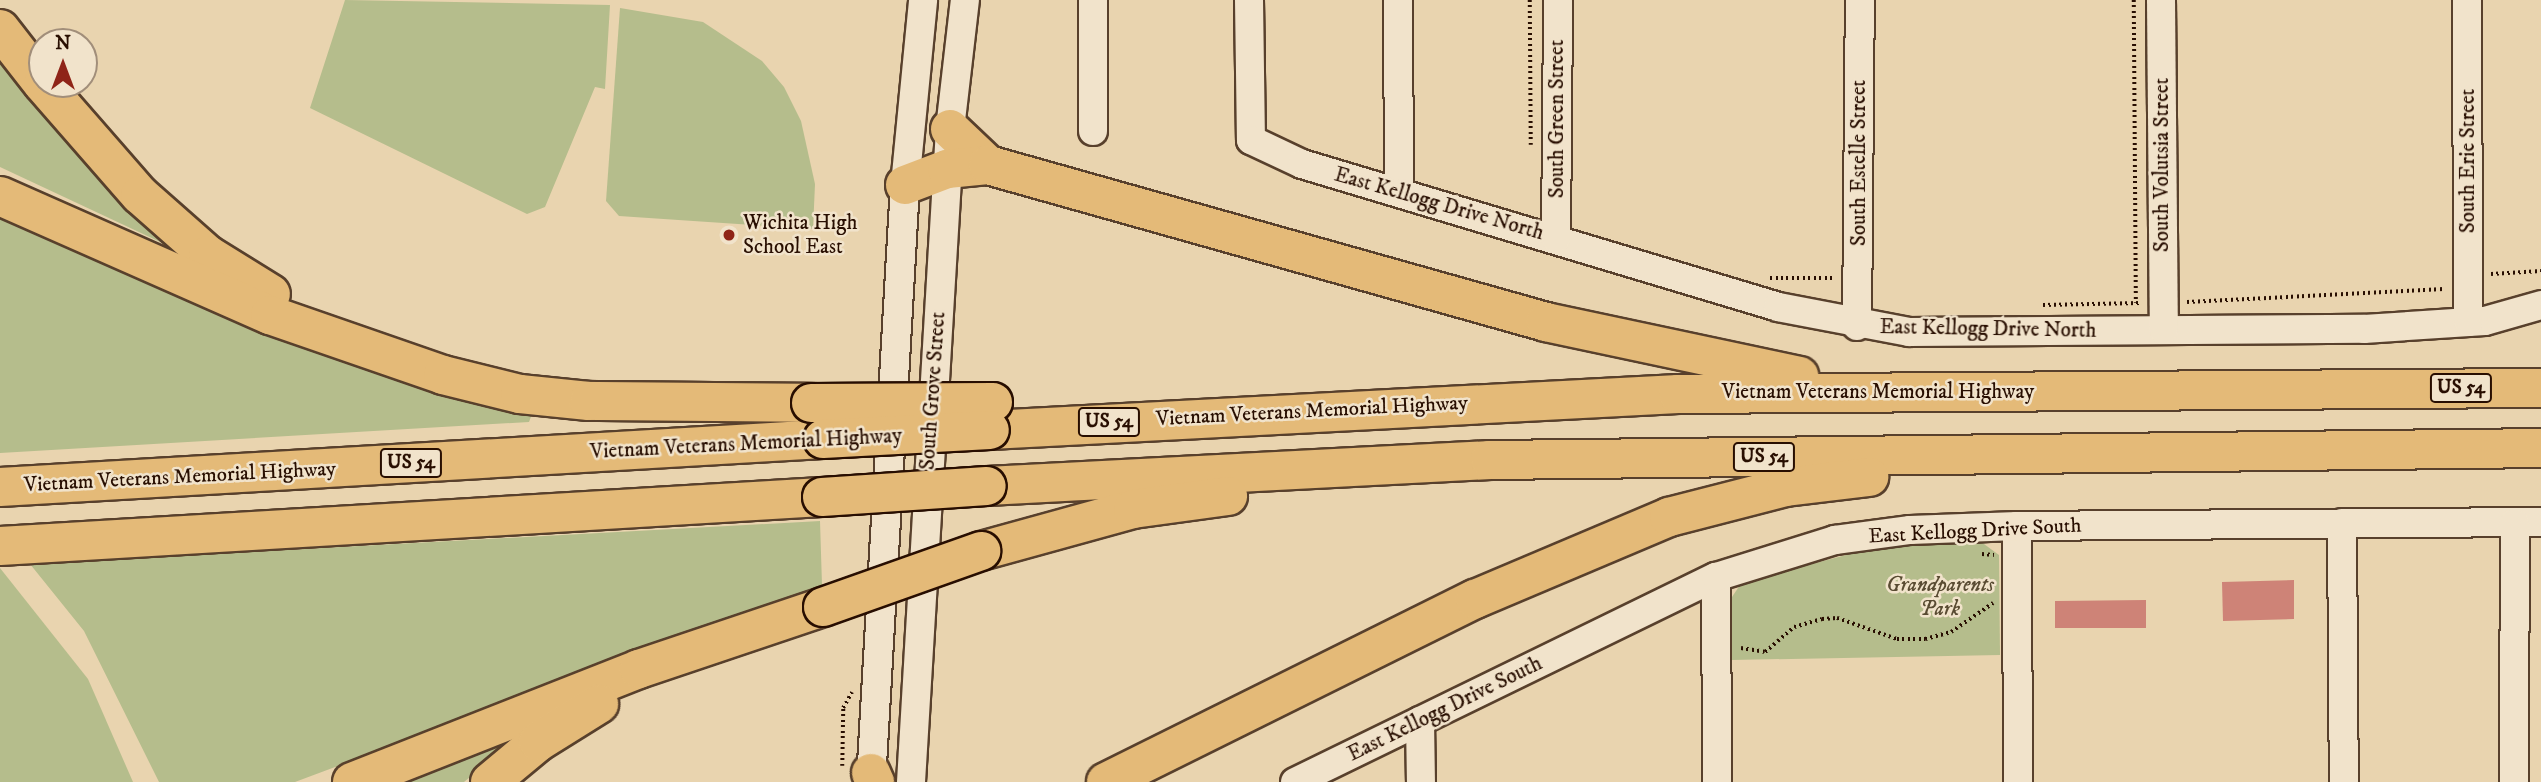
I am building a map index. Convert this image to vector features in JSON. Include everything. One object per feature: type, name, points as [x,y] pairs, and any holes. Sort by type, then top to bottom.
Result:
[{"type":"highway","points":[[0,29],[28,65]]},
{"type":"highway","points":[[55,98],[140,195],[208,255],[341,338]]},
{"type":"highway","points":[[950,129],[988,165]]},
{"type":"highway","points":[[905,186],[947,169],[988,165],[1546,322],[1785,374],[1958,392]]},
{"type":"highway","points":[[0,196],[270,315],[443,375],[520,394],[589,401],[811,403],[992,416]]},
{"type":"highway","points":[[2382,388],[2541,370]]},
{"type":"highway","name":"Vietnam Veterans Memorial Highway","points":[[0,487],[823,439],[992,416],[1228,415],[1678,394],[2541,388]]},
{"type":"highway","name":"US 54","points":[[0,546],[987,486],[1490,460],[2541,448]]},
{"type":"highway","points":[[1106,782],[1475,599],[1669,517],[1786,487],[2038,454]]},
{"type":"highway","points":[[352,782],[639,669],[711,647],[981,551],[1133,509],[1490,460]]},
{"type":"highway","points":[[490,782],[592,708],[711,647]]},
{"type":"street","name":"South Grove Street","points":[[872,779],[905,186],[923,0]]},
{"type":"street","name":"South Grove Street","points":[[911,782],[947,169],[965,0]]},
{"type":"street","points":[[1093,0],[1093,131]]},
{"type":"street","name":"East Kellogg Drive North","points":[[1249,0],[1251,140],[1302,164],[1556,238],[1684,280],[1857,326],[1909,332],[2164,330],[2468,322],[2541,305]]},
{"type":"street","points":[[1398,0],[1399,192]]},
{"type":"street","name":"South Green Street","points":[[1556,238],[1558,0]]},
{"type":"street","name":"South Estelle Street","points":[[1857,326],[1860,0]]},
{"type":"street","name":"South Volutsia Street","points":[[2161,0],[2164,330]]},
{"type":"street","name":"South Erie Street","points":[[2467,0],[2468,322]]},
{"type":"street","points":[[2342,523],[2344,782]]},
{"type":"street","points":[[2514,782],[2528,523]]},
{"type":"street","name":"East Kellogg Drive South","points":[[1295,782],[1716,577],[1790,552],[1874,533],[2017,526],[2528,523]]},
{"type":"street","points":[[2017,526],[2018,782]]},
{"type":"street","points":[[1716,577],[1717,782]]},
{"type":"street","points":[[1420,721],[1421,782]]},
{"type":"path","points":[[1530,0],[1531,148]]},
{"type":"path","points":[[2134,0],[2136,303]]},
{"type":"path","points":[[1982,554],[1995,555],[1995,568]]},
{"type":"path","points":[[1741,648],[1765,652],[1794,627],[1837,618],[1897,639],[1925,639],[1975,619],[1992,606],[1993,593]]},
{"type":"green space","points":[[345,0],[610,5],[605,89],[595,87],[545,207],[527,214],[310,108]]},
{"type":"green space","points":[[620,8],[703,22],[762,61],[784,87],[801,121],[815,184],[813,229],[619,216],[606,201]]},
{"type":"green space","points":[[0,49],[28,80],[28,98],[45,98],[188,255],[0,167]]},
{"type":"green space","points":[[0,210],[380,375],[532,414],[529,422],[0,453]]},
{"type":"green space","points":[[820,521],[822,585],[295,782],[159,782],[84,631],[30,564]]},
{"type":"green space","name":"Grandparents Park","points":[[1973,536],[1999,555],[2000,655],[1732,660],[1732,597],[1742,582],[1877,547]]},
{"type":"green space","points":[[0,568],[88,679],[133,782],[0,782]]},
{"type":"green space","points":[[507,736],[512,742],[464,782],[386,782]]},
{"type":"building","points":[[2294,580],[2294,619],[2223,621],[2222,582]]},
{"type":"building","points":[[2146,600],[2146,628],[2055,628],[2055,601]]},
{"type":"place","name":"Wichita High School East","points":[[729,235]]}]
